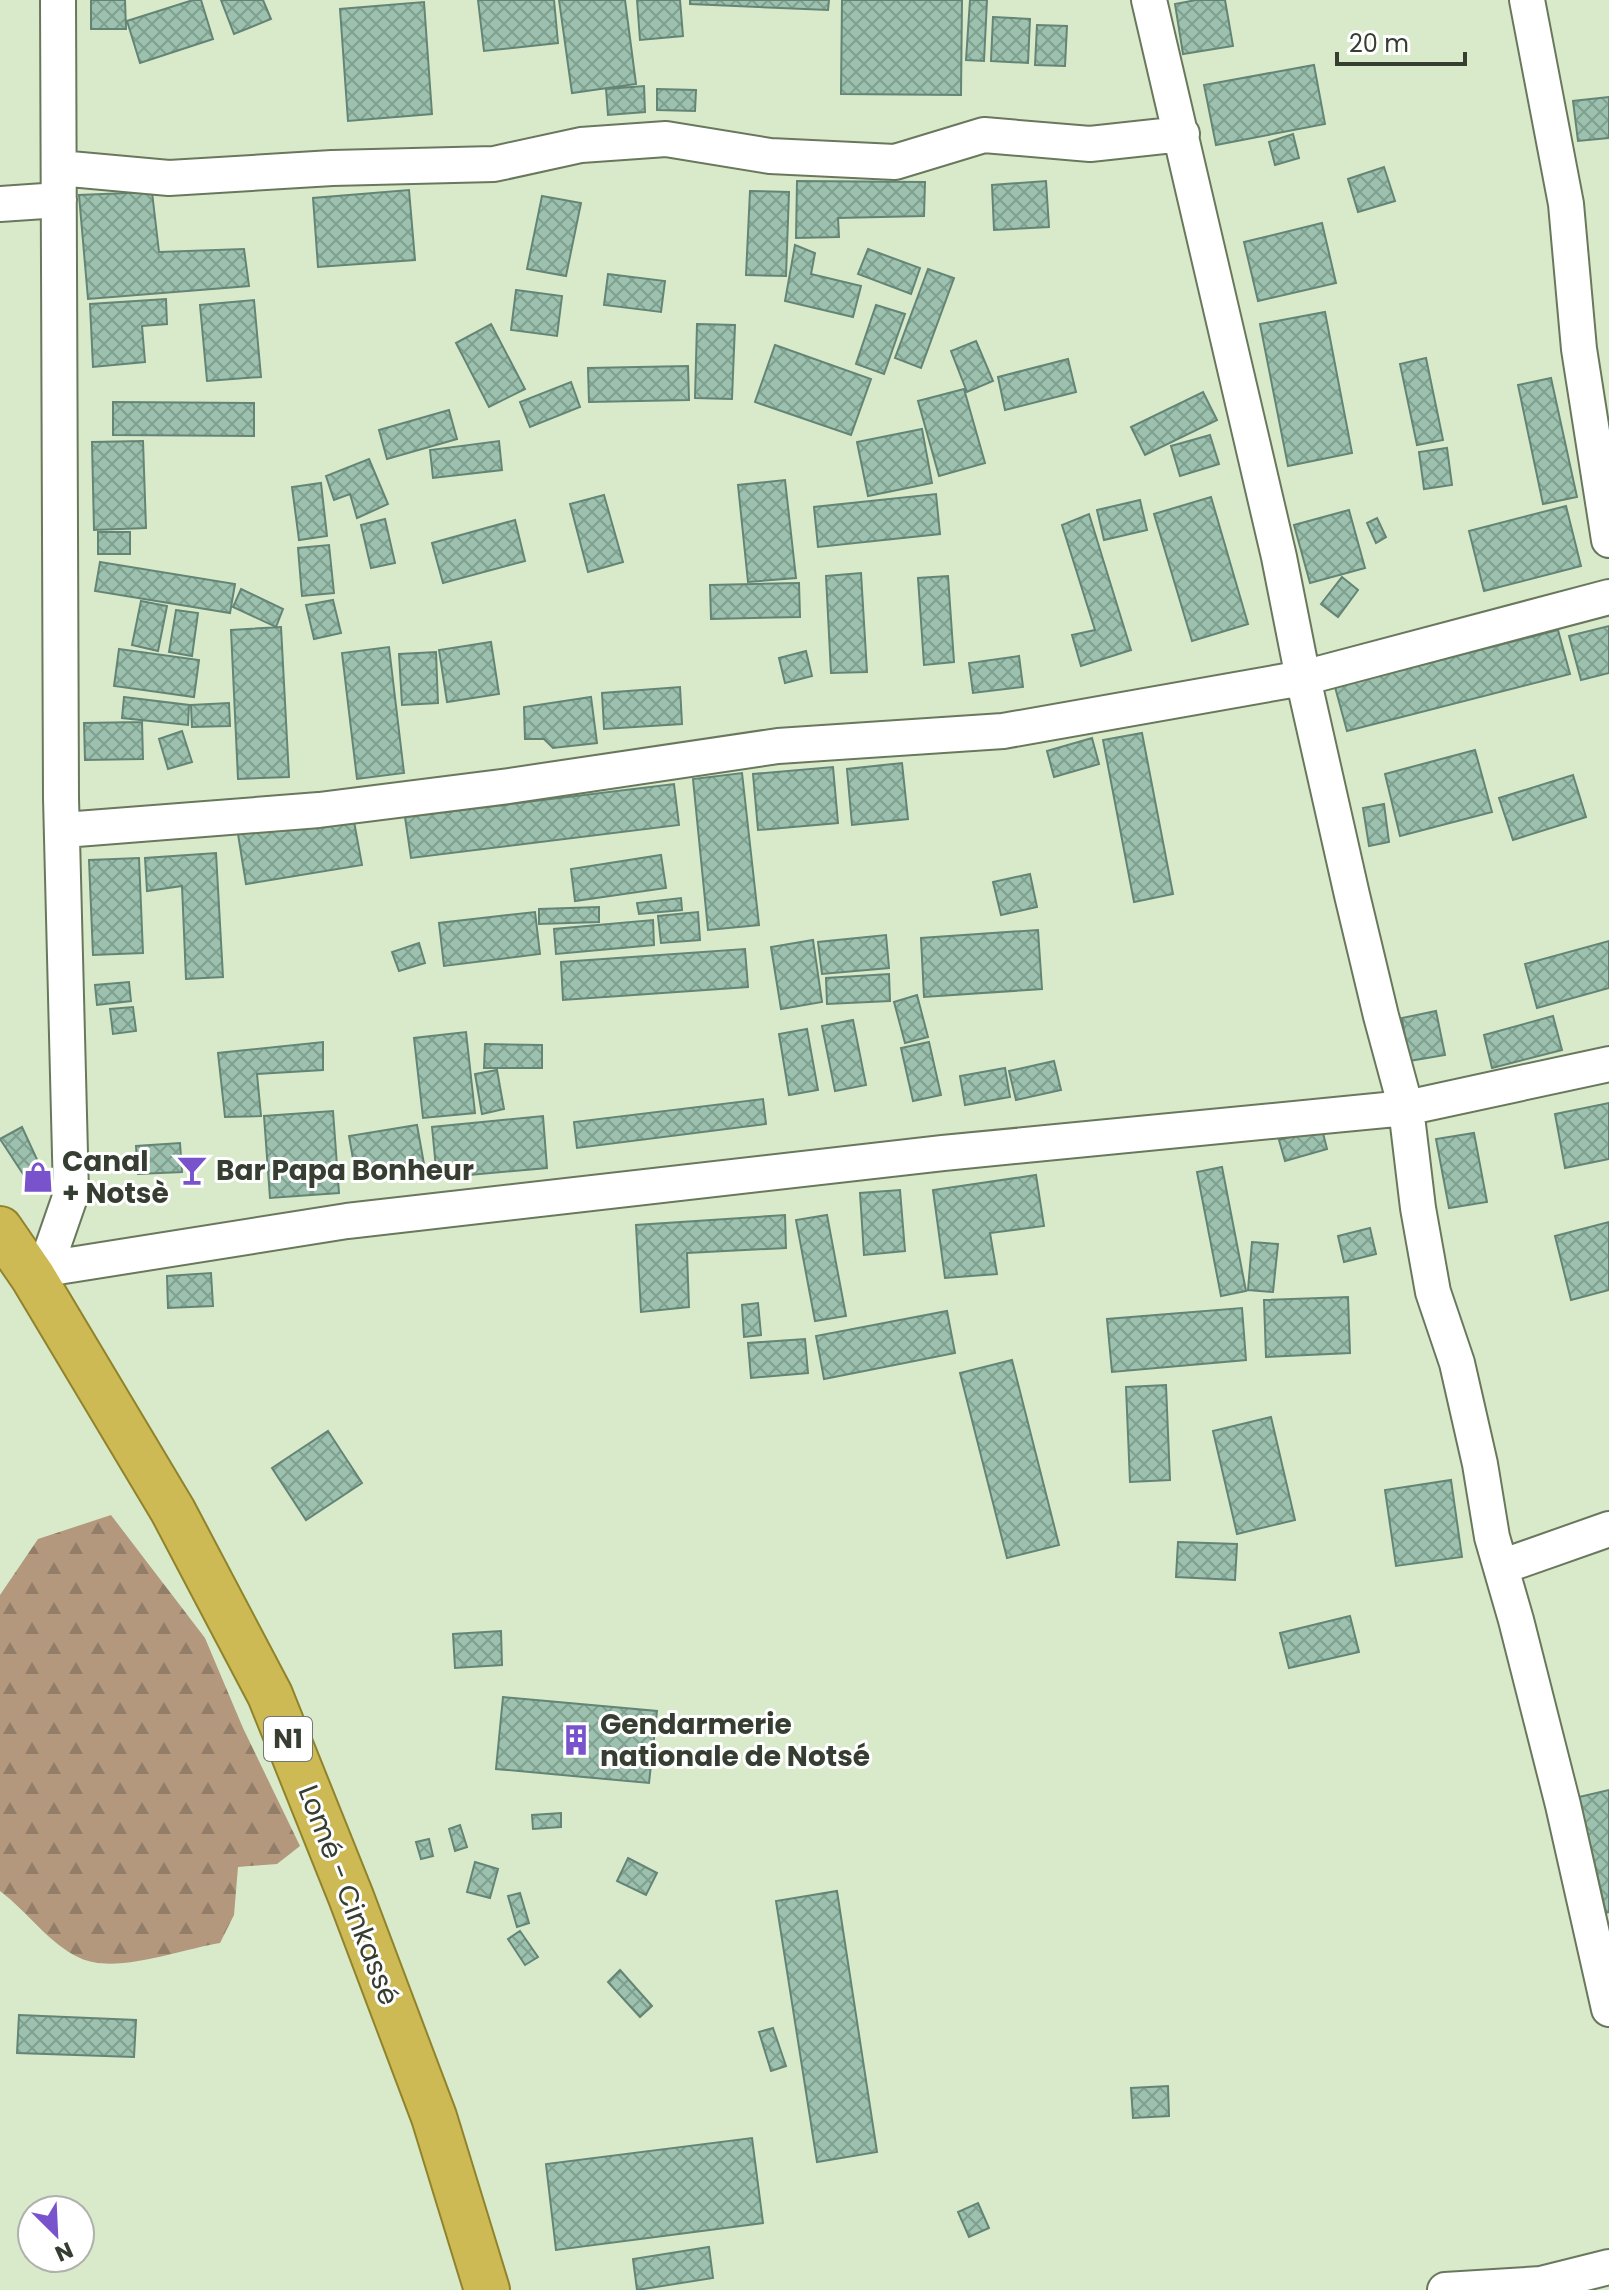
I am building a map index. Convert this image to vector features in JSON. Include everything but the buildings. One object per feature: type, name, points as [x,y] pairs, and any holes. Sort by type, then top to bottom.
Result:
[{"type":"highway","name":"Lomé - Cinkassé","points":[[0,1229],[39,1273],[173,1511],[270,1695],[434,2117],[487,2290]]},
{"type":"street","points":[[39,1273],[71,1194],[61,798],[58,0]]},
{"type":"street","points":[[1149,0],[1279,557],[1303,678],[1381,1016],[1406,1108],[1418,1208],[1433,1292],[1457,1363],[1480,1464],[1492,1537],[1563,1805],[1609,2009]]},
{"type":"street","points":[[1527,0],[1566,204],[1579,349],[1609,540]]},
{"type":"street","points":[[0,204],[59,184],[332,168],[494,164],[581,145],[666,139],[770,156],[895,162],[984,135],[1090,144],[1182,134]]},
{"type":"street","points":[[64,830],[319,810],[509,786],[778,746],[1003,731],[1303,678],[1609,597]]},
{"type":"street","points":[[39,1273],[347,1221],[943,1153],[1406,1108],[1609,1064]]},
{"type":"street","points":[[1501,1567],[1609,1529]]},
{"type":"street","points":[[1445,2290],[1541,2284],[1609,2267]]},
{"type":"green space","points":[[111,1515],[205,1638],[243,1728],[300,1846],[277,1864],[238,1867],[234,1915],[220,1943],[111,1964],[80,1958],[69,1952],[0,1891],[0,1595],[38,1539]]},
{"type":"place","name":"Bar Papa Bonheur","points":[[192,1170]]},
{"type":"place","name":"Canal + Notsè","points":[[38,1177]]},
{"type":"place","name":"Gendarmerie nationale de Notsé","points":[[576,1740]]}]
